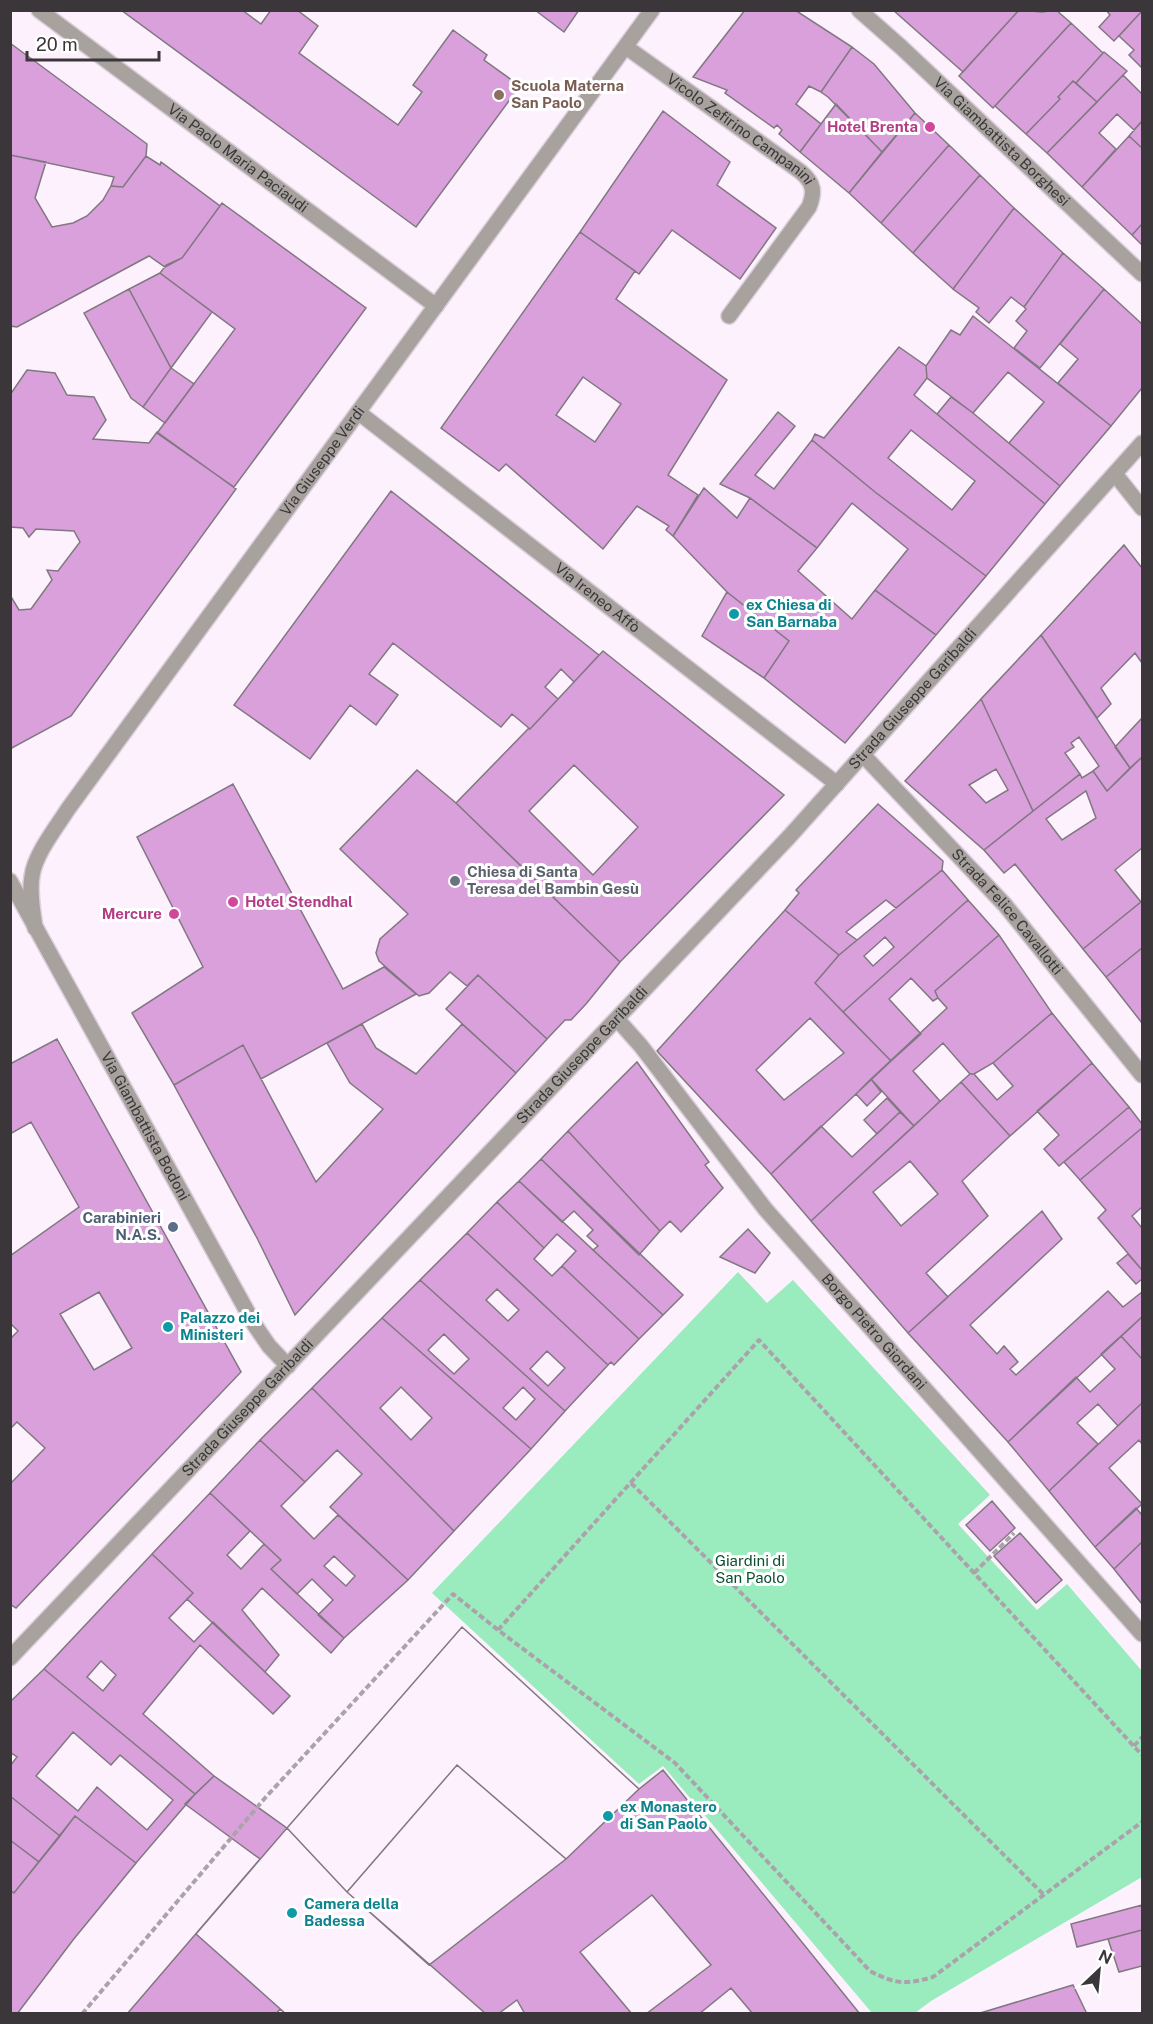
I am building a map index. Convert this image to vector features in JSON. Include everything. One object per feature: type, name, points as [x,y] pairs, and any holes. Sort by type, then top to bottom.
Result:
[{"type":"street","name":"Via Paolo Maria Paciaudi","points":[[39,10],[436,306]]},
{"type":"street","name":"Via Giuseppe Verdi","points":[[35,928],[31,894],[32,874],[43,848],[62,819],[652,10]]},
{"type":"street","name":"Via Giambattista Borghesi","points":[[859,10],[1143,274]]},
{"type":"street","name":"Vicolo Zefirino Campanini","points":[[626,46],[801,172],[812,185],[813,193],[809,207],[729,316]]},
{"type":"street","name":"Via Ireneo Affò","points":[[358,412],[837,784]]},
{"type":"street","name":"Strada Giuseppe Garibaldi","points":[[10,1658],[837,784],[1143,443]]},
{"type":"street","points":[[1115,474],[1143,508]]},
{"type":"street","name":"Strada Felice Cavallotti","points":[[863,755],[1005,905],[1143,1075]]},
{"type":"street","name":"Via Giambattista Bodoni","points":[[10,881],[254,1324],[269,1346],[288,1366]]},
{"type":"street","name":"Borgo Pietro Giordani","points":[[616,1020],[641,1046],[766,1210],[1143,1634]]},
{"type":"path","points":[[498,1630],[759,1340],[1143,1755]]},
{"type":"path","points":[[631,1483],[1044,1895]]},
{"type":"path","points":[[974,1573],[1037,1514]]},
{"type":"path","points":[[82,2013],[265,1798],[453,1594],[675,1763],[870,1971],[891,1982],[912,1983],[933,1977],[1143,1822]]},
{"type":"path","points":[[1134,1746],[1143,1737]]},
{"type":"green space","name":"Giardini di San Paolo","points":[[738,1272],[767,1303],[793,1280],[990,1495],[958,1524],[1037,1610],[1067,1584],[1142,1671],[1142,1877],[931,2001],[915,2013],[872,2013],[663,1766],[639,1784],[432,1593]]},
{"type":"building","points":[[121,10],[242,10],[261,24],[271,10],[297,10],[318,26],[299,53],[398,125],[422,92],[413,85],[453,30],[487,55],[484,60],[520,86],[416,227]]},
{"type":"building","points":[[535,10],[579,10],[564,32]]},
{"type":"building","points":[[745,10],[795,10],[852,47],[821,92],[809,86],[796,104],[821,124],[800,152],[779,134],[782,130],[777,125],[774,128],[725,93],[727,90],[693,77]]},
{"type":"building","points":[[893,10],[1019,10],[963,72]]},
{"type":"building","points":[[1019,10],[1042,12],[1056,10],[1071,23],[993,108],[959,76]]},
{"type":"building","points":[[1106,10],[1142,11],[1114,41],[1099,27],[1110,15]]},
{"type":"building","points":[[1142,11],[1142,68],[1129,55],[1134,50],[1119,36]]},
{"type":"building","points":[[1071,23],[1103,53],[1076,83],[1073,81],[1058,97],[1060,99],[1026,134],[995,106]]},
{"type":"building","points":[[10,43],[147,144],[146,156],[123,187],[111,186],[114,177],[10,155]]},
{"type":"building","points":[[852,47],[874,64],[915,113],[882,152],[821,92]]},
{"type":"building","points":[[1104,52],[1127,71],[1097,102],[1076,83]]},
{"type":"building","points":[[1123,75],[1142,94],[1142,121],[1134,130],[1117,114],[1099,133],[1116,149],[1082,187],[1047,153]]},
{"type":"building","points":[[1073,81],[1097,102],[1047,153],[1026,134],[1060,99],[1058,97]]},
{"type":"building","points":[[836,104],[882,152],[849,193],[800,152]]},
{"type":"building","points":[[663,111],[730,162],[717,185],[776,228],[740,279],[672,230],[639,274],[580,232]]},
{"type":"building","points":[[915,113],[949,145],[881,223],[849,193]]},
{"type":"building","points":[[1142,121],[1142,148],[1129,136]]},
{"type":"building","points":[[1129,136],[1142,148],[1142,224],[1132,235],[1082,187]]},
{"type":"building","points":[[949,145],[980,175],[913,253],[881,223]]},
{"type":"building","points":[[10,155],[46,162],[35,198],[52,227],[73,223],[87,216],[103,200],[111,186],[123,187],[146,156],[160,165],[161,162],[220,206],[182,258],[165,267],[149,256],[17,327],[10,326]]},
{"type":"building","points":[[980,175],[1014,208],[953,289],[913,253]]},
{"type":"building","points":[[222,203],[366,308],[234,487],[157,433],[235,329],[160,273],[166,265],[182,258]]},
{"type":"building","points":[[1014,208],[1063,253],[1024,307],[1011,297],[989,323],[976,312],[979,308],[953,289]]},
{"type":"building","points":[[1142,224],[1142,245],[1132,235]]},
{"type":"building","points":[[580,232],[635,271],[616,299],[727,380],[668,475],[698,495],[673,536],[666,530],[669,526],[637,506],[603,549],[506,464],[499,471],[441,428]],"holes":[[[583,377],[621,404],[595,442],[556,415]]]},
{"type":"building","points":[[1063,253],[1104,289],[1040,368],[1014,348],[1027,331],[1016,321]]},
{"type":"building","points":[[160,273],[212,312],[171,368],[129,289]]},
{"type":"building","points":[[129,289],[171,368],[143,407],[131,398],[84,313]]},
{"type":"building","points":[[1104,289],[1142,324],[1142,388],[1111,426],[1058,383],[1078,359],[1060,344]]},
{"type":"building","points":[[973,316],[1111,426],[1060,486],[1009,443],[1044,402],[1008,372],[973,413],[927,378],[926,366],[951,330],[960,335]]},
{"type":"building","points":[[899,347],[926,366],[927,378],[914,395],[1045,504],[986,576],[875,492],[812,440],[815,434],[824,438]],"holes":[[[911,430],[975,481],[952,510],[888,458]]]},
{"type":"building","points":[[171,368],[194,384],[165,423],[143,407]]},
{"type":"building","points":[[27,370],[55,373],[67,395],[94,397],[106,420],[93,439],[149,443],[157,432],[236,489],[71,716],[10,749],[10,595],[19,610],[31,609],[52,580],[47,570],[58,571],[80,542],[74,531],[36,529],[29,537],[23,528],[10,527],[10,390],[12,392]]},
{"type":"building","points":[[951,397],[1060,486],[1045,504],[937,414]]},
{"type":"building","points":[[778,412],[795,426],[755,475],[774,489],[812,440],[875,492],[986,576],[936,635],[875,590],[908,549],[852,503],[817,548],[750,498],[720,484]]},
{"type":"building","points":[[704,488],[737,518],[750,498],[817,548],[798,571],[852,619],[875,590],[936,635],[845,743],[764,678],[789,641],[727,592],[673,536]]},
{"type":"building","points":[[391,491],[599,655],[574,682],[561,669],[545,687],[558,699],[530,729],[512,714],[501,727],[393,643],[369,674],[398,695],[376,725],[350,705],[310,759],[234,705]]},
{"type":"building","points":[[1124,545],[1142,568],[1142,663],[1135,653],[1101,688],[1111,704],[1097,718],[1041,635]]},
{"type":"building","name":"ex Chiesa di San Barnaba","points":[[727,592],[789,641],[764,678],[702,636]]},
{"type":"building","points":[[1041,635],[1130,768],[1107,791],[1093,771],[1099,766],[1079,737],[1071,743],[1074,747],[1065,753],[1080,774],[1033,811],[981,699]]},
{"type":"building","points":[[603,651],[784,795],[620,962],[456,803]],"holes":[[[574,765],[638,827],[593,875],[529,811]]]},
{"type":"building","points":[[981,699],[1033,811],[984,850],[905,781]],"holes":[[[996,769],[1008,790],[986,803],[969,785]]]},
{"type":"building","points":[[1142,718],[1142,757],[1130,768],[1115,747]]},
{"type":"building","points":[[1142,757],[1142,848],[1115,870],[1141,902],[1083,949],[1015,864],[1004,873],[984,850],[1080,774],[1082,778],[1093,771],[1107,791]],"holes":[[[1086,791],[1096,818],[1062,840],[1046,819]]]},
{"type":"building","name":"Chiesa di Santa Teresa del Bambin Gesù","points":[[417,770],[456,803],[620,962],[571,1020],[565,1020],[547,1039],[478,975],[467,986],[450,972],[429,993],[419,996],[379,961],[376,953],[380,939],[408,914],[340,849]]},
{"type":"building","name":"Hotel Stendhal","points":[[233,784],[343,989],[384,967],[416,994],[261,1079],[243,1045],[174,1085],[132,1013],[203,967],[137,837]]},
{"type":"building","points":[[878,804],[943,861],[942,870],[896,908],[886,900],[846,932],[857,940],[839,955],[785,910],[799,893],[796,890]]},
{"type":"building","points":[[942,870],[968,900],[843,1012],[815,983],[839,955]],"holes":[[[885,937],[894,947],[873,966],[864,956]]]},
{"type":"building","points":[[968,900],[999,935],[935,991],[938,998],[933,1001],[911,978],[889,999],[921,1034],[891,1061],[843,1012]]},
{"type":"building","points":[[1142,901],[1142,948],[1106,977],[1083,949]]},
{"type":"building","points":[[785,910],[839,955],[815,983],[891,1061],[771,1174],[657,1051]],"holes":[[[810,1018],[844,1053],[784,1100],[756,1070]]]},
{"type":"building","points":[[999,935],[1052,1013],[993,1063],[974,1074],[970,1074],[943,1043],[913,1071],[940,1101],[914,1126],[871,1079],[947,1008],[935,991]]},
{"type":"building","points":[[1142,948],[1142,1023],[1106,977]]},
{"type":"building","points":[[478,975],[547,1039],[516,1073],[446,1009]]},
{"type":"building","points":[[1052,1013],[1092,1063],[1010,1136],[961,1082],[970,1074],[974,1074],[997,1100],[1013,1086],[993,1063]]},
{"type":"building","points":[[362,1024],[376,1048],[416,1074],[462,1024],[516,1073],[295,1315],[257,1238],[174,1085],[243,1045],[316,1182],[383,1109],[350,1083],[327,1043]]},
{"type":"building","name":"Palazzo dei Ministeri","points":[[57,1039],[241,1372],[16,1608],[10,1604],[10,1480],[12,1482],[45,1448],[17,1422],[10,1429],[10,1339],[18,1331],[10,1323],[10,1256],[79,1207],[31,1122],[10,1134],[10,1064]],"holes":[[[99,1292],[132,1348],[94,1370],[60,1314]]]},
{"type":"building","points":[[637,1062],[709,1162],[705,1165],[723,1188],[681,1232],[670,1221],[660,1231],[568,1131]]},
{"type":"building","points":[[1092,1063],[1129,1107],[1059,1166],[1044,1149],[1059,1135],[1037,1111]]},
{"type":"building","points":[[871,1079],[881,1092],[867,1106],[856,1094]]},
{"type":"building","points":[[961,1082],[1010,1136],[962,1181],[988,1216],[926,1273],[948,1297],[908,1333],[811,1221]],"holes":[[[910,1161],[938,1194],[901,1226],[873,1192]]]},
{"type":"building","points":[[887,1098],[900,1112],[877,1134],[864,1120]]},
{"type":"building","points":[[1129,1107],[1142,1124],[1142,1128],[1080,1180],[1064,1162]]},
{"type":"building","points":[[900,1112],[914,1126],[811,1221],[771,1174],[821,1126],[852,1157]]},
{"type":"building","points":[[1142,1128],[1142,1207],[1132,1216],[1142,1228],[1142,1270],[1098,1218],[1106,1210],[1080,1180]]},
{"type":"building","points":[[568,1131],[660,1231],[639,1255],[541,1159]]},
{"type":"building","points":[[541,1159],[683,1295],[663,1315],[593,1250],[598,1246],[587,1236],[593,1230],[574,1211],[562,1222],[519,1181]]},
{"type":"building","points":[[519,1181],[663,1315],[639,1339],[562,1266],[576,1251],[557,1234],[544,1248],[497,1202]]},
{"type":"building","points":[[497,1202],[544,1248],[534,1259],[552,1276],[562,1266],[639,1339],[614,1365],[611,1362],[608,1365],[467,1233]]},
{"type":"building","points":[[1042,1211],[1062,1239],[970,1325],[997,1354],[1004,1346],[1018,1362],[1010,1369],[1016,1375],[1108,1291],[1123,1307],[1142,1292],[1142,1317],[1008,1442],[908,1333]]},
{"type":"building","points":[[748,1229],[770,1253],[755,1273],[720,1257]]},
{"type":"building","points":[[467,1233],[608,1365],[565,1411],[420,1280]],"holes":[[[497,1289],[519,1310],[508,1321],[486,1300]],[[547,1351],[565,1368],[548,1386],[530,1369]]]},
{"type":"building","points":[[1128,1254],[1142,1270],[1142,1279],[1136,1284],[1117,1263]]},
{"type":"building","points":[[420,1280],[565,1411],[531,1449],[382,1318]],"holes":[[[444,1334],[469,1359],[454,1374],[428,1350]],[[523,1387],[535,1399],[516,1420],[503,1408]]]},
{"type":"building","points":[[1142,1317],[1142,1359],[1121,1336]]},
{"type":"building","points":[[382,1318],[531,1449],[454,1531],[312,1388]],"holes":[[[401,1387],[432,1418],[411,1440],[380,1408]]]},
{"type":"building","points":[[1121,1336],[1142,1359],[1142,1403],[1118,1426],[1098,1404],[1077,1423],[1098,1444],[1049,1491],[1008,1442],[1076,1377],[1090,1392],[1115,1369],[1101,1354]]},
{"type":"building","points":[[312,1388],[454,1531],[408,1580],[330,1507],[362,1474],[337,1450],[305,1482],[260,1440]]},
{"type":"building","points":[[1142,1403],[1142,1444],[1139,1440],[1109,1468],[1142,1504],[1095,1547],[1049,1491]]},
{"type":"building","points":[[260,1440],[305,1482],[281,1506],[314,1539],[338,1515],[408,1580],[344,1638],[318,1615],[333,1600],[312,1579],[297,1594],[271,1569],[281,1560],[210,1493]],"holes":[[[334,1556],[355,1576],[346,1586],[324,1566]]]},
{"type":"building","points":[[210,1493],[250,1531],[227,1555],[241,1569],[264,1544],[281,1560],[271,1569],[344,1638],[331,1653],[262,1588],[242,1610],[279,1655],[265,1672],[187,1599],[193,1593],[152,1554]]},
{"type":"building","points":[[992,1501],[1015,1528],[990,1551],[966,1525]]},
{"type":"building","points":[[1136,1508],[1142,1515],[1142,1542],[1114,1569],[1095,1547]]},
{"type":"building","points":[[1020,1533],[1062,1580],[1036,1603],[994,1556]]},
{"type":"building","points":[[1142,1542],[1142,1604],[1114,1569]]},
{"type":"building","points":[[152,1554],[193,1593],[169,1618],[194,1642],[213,1622],[290,1696],[273,1714],[200,1645],[143,1714],[214,1776],[195,1794],[44,1669]],"holes":[[[101,1661],[116,1675],[103,1691],[87,1677]]]},
{"type":"building","name":"ex Monastero di San Paolo","points":[[462,1627],[639,1789],[663,1770],[860,2014],[753,2014],[731,1988],[699,2014],[646,2014],[711,1965],[652,1895],[580,1952],[632,2014],[525,2014],[517,2000],[498,2014],[286,2014],[280,2009],[276,2014],[127,2014],[260,1859],[185,1804],[214,1776],[287,1828]],"holes":[[[457,1765],[566,1859],[429,1965],[347,1892]]]},
{"type":"building","points":[[462,1627],[639,1789],[566,1859],[457,1765],[347,1892],[287,1828]]},
{"type":"building","points":[[44,1669],[195,1794],[136,1863],[75,1816],[60,1836],[10,1796],[10,1766],[17,1757],[10,1752],[10,1702]],"holes":[[[73,1732],[111,1765],[120,1755],[173,1800],[147,1830],[97,1787],[78,1811],[36,1776]]]},
{"type":"building","points":[[10,1796],[60,1836],[39,1862],[10,1840]]},
{"type":"building","points":[[75,1816],[136,1863],[73,1940],[17,2014],[10,2014],[10,1890],[14,1893]]},
{"type":"building","name":"Camera della Badessa","points":[[287,1828],[347,1892],[486,2014],[286,2014],[196,1934]]},
{"type":"building","points":[[10,1840],[39,1862],[14,1893],[10,1890]]},
{"type":"building","points":[[1142,1905],[1142,1930],[1077,1947],[1071,1924]]},
{"type":"building","points":[[1142,1930],[1142,1966],[1119,1972],[1108,1939]]},
{"type":"building","points":[[1073,1985],[1087,2014],[977,2014]]},
{"type":"place","name":"Scuola Materna San Paolo","points":[[499,95]]},
{"type":"place","name":"Hotel Brenta","points":[[930,127]]},
{"type":"place","name":"ex Chiesa di San Barnaba","points":[[734,614]]},
{"type":"place","name":"Chiesa di Santa Teresa del Bambin Gesù","points":[[455,881]]},
{"type":"place","name":"Hotel Stendhal","points":[[233,902]]},
{"type":"place","name":"Mercure","points":[[174,914]]},
{"type":"place","name":"Carabinieri N.A.S.","points":[[173,1227]]},
{"type":"place","name":"Palazzo dei Ministeri","points":[[168,1327]]},
{"type":"place","name":"ex Monastero di San Paolo","points":[[608,1816]]},
{"type":"place","name":"Camera della Badessa","points":[[292,1913]]}]
